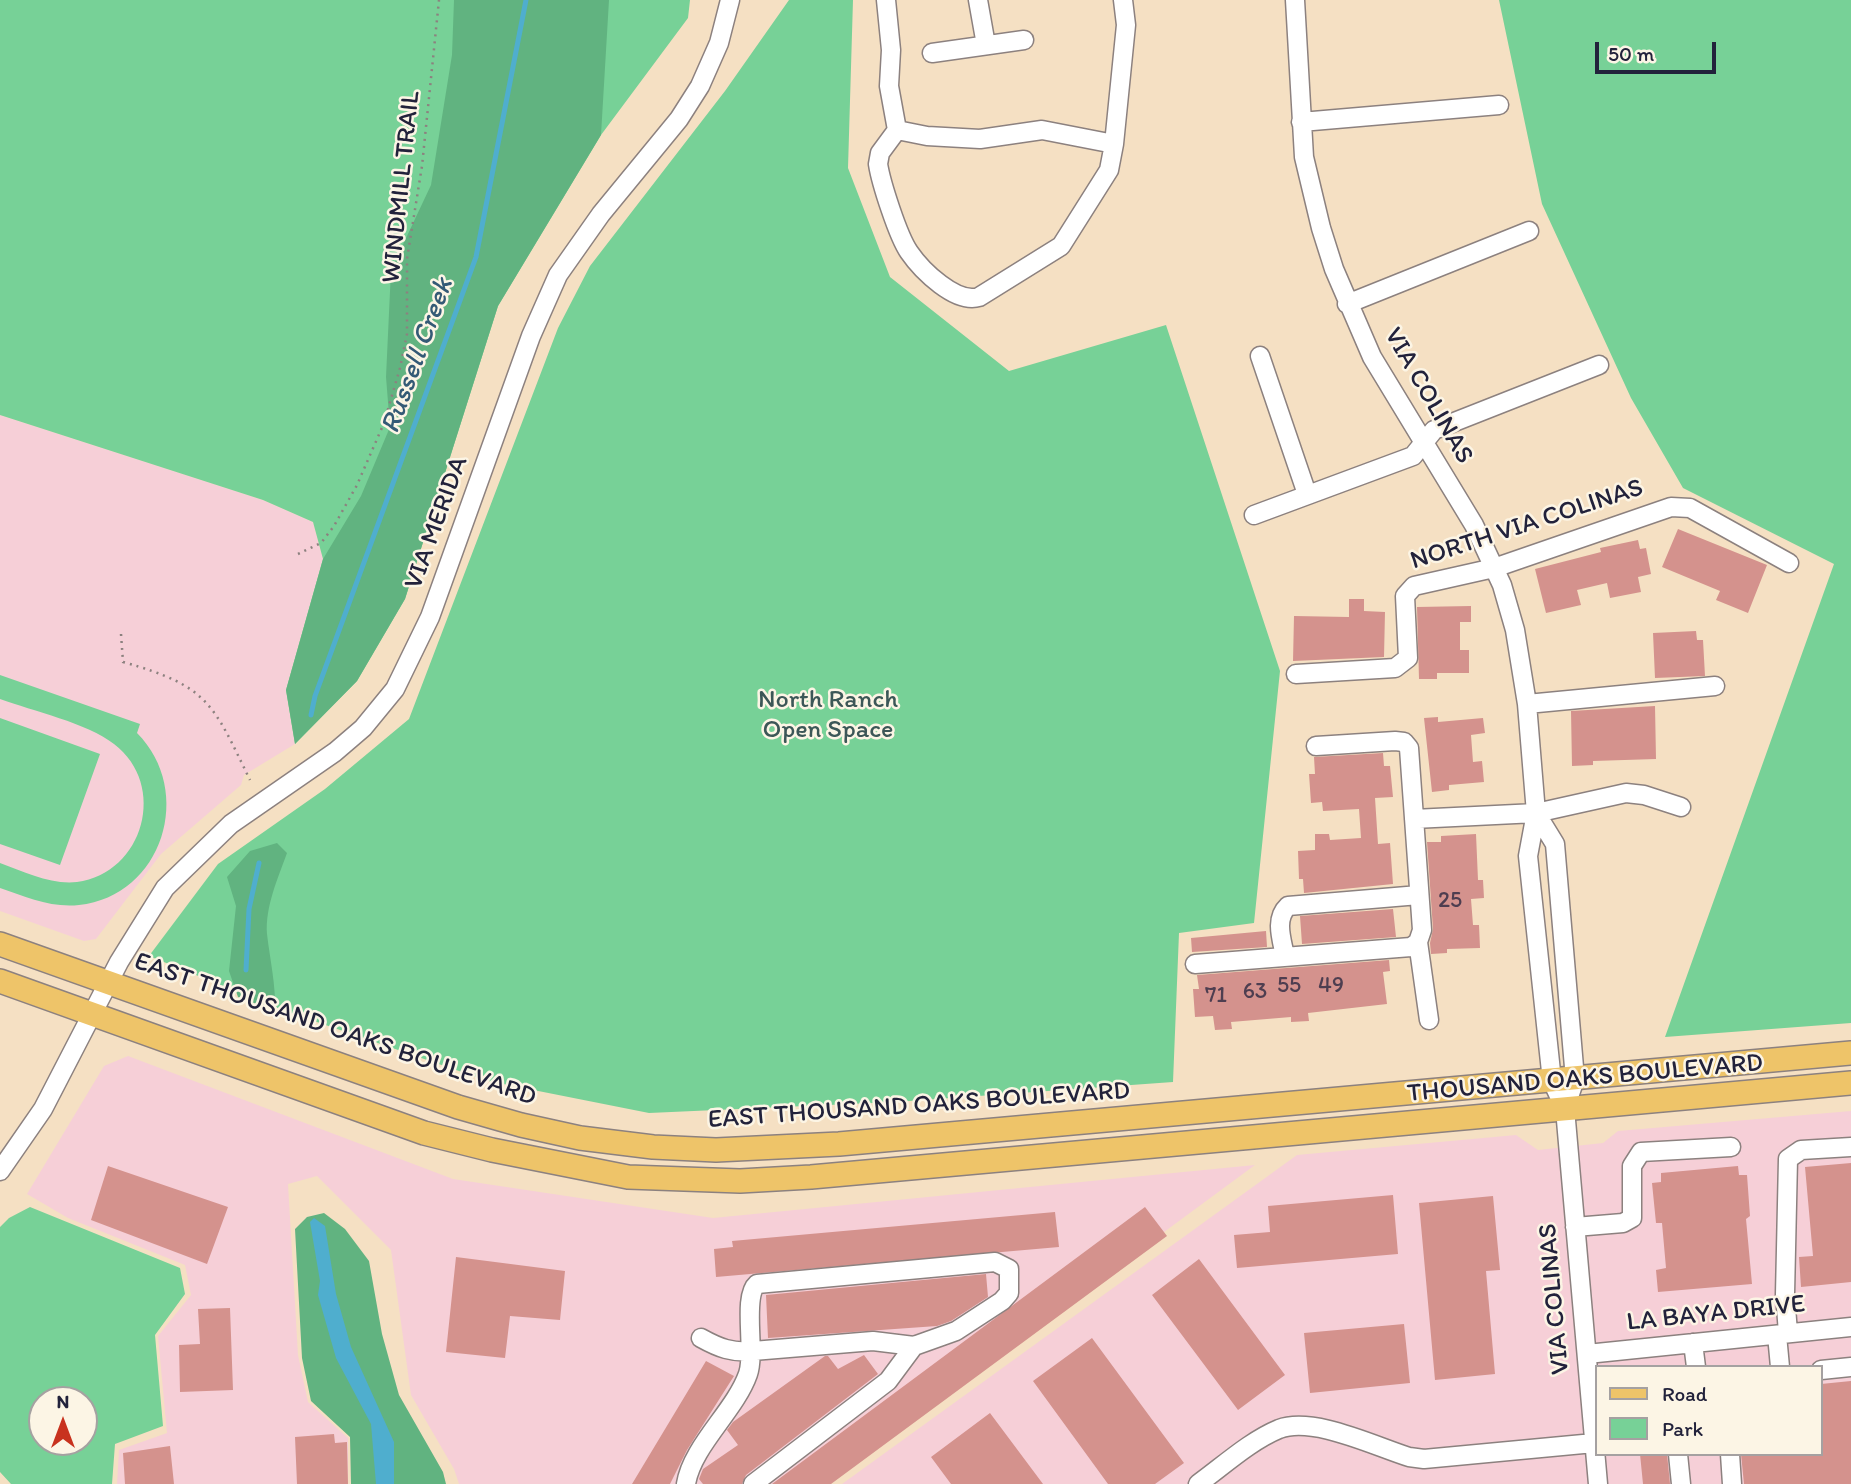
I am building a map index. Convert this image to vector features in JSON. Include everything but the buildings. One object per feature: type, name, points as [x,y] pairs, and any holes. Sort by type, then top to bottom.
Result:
[{"type":"main road","name":"EAST THOUSAND OAKS BOULEVARD","points":[[0,944],[100,997],[424,1133],[559,1166],[682,1181],[811,1177],[1325,1131]]},
{"type":"main road","name":"EAST THOUSAND OAKS BOULEVARD","points":[[0,981],[100,997],[522,1125],[580,1138],[653,1147],[716,1150],[839,1144],[1368,1097]]},
{"type":"main road","name":"THOUSAND OAKS BOULEVARD","points":[[1368,1097],[1851,1054]]},
{"type":"main road","name":"THOUSAND OAKS BOULEVARD","points":[[1325,1131],[1851,1083]]},
{"type":"main road","points":[[682,1181],[685,1168],[690,1165],[811,1159],[839,1144]]},
{"type":"street","name":"VIA MERIDA","points":[[0,1171],[43,1110],[140,924],[165,888],[198,852],[281,787],[335,752],[363,728],[395,689],[430,617],[531,336],[558,275],[601,214],[679,119],[700,86],[719,43],[730,0]]},
{"type":"street","points":[[886,0],[891,50],[889,86],[897,130],[880,153],[878,164],[907,250],[956,295],[970,300],[979,298],[1061,246],[1109,170],[1126,25],[1123,0]]},
{"type":"street","points":[[978,0],[986,45]]},
{"type":"street","name":"VIA COLINAS","points":[[1296,0],[1304,157],[1318,215],[1347,304],[1372,357],[1474,525],[1494,568],[1515,630],[1527,704],[1536,813],[1528,856],[1563,1080]]},
{"type":"street","points":[[932,53],[1024,40]]},
{"type":"street","points":[[1301,122],[1499,105]]},
{"type":"street","points":[[897,130],[927,136],[981,139],[1042,130],[1114,144]]},
{"type":"street","points":[[1347,304],[1529,230]]},
{"type":"street","points":[[1260,356],[1307,494]]},
{"type":"street","points":[[1254,515],[1413,456],[1434,430],[1600,365]]},
{"type":"street","name":"NORTH VIA COLINAS","points":[[1296,674],[1395,668],[1408,658],[1405,596],[1408,589],[1494,568],[1680,506],[1788,563]]},
{"type":"street","points":[[1527,704],[1715,686]]},
{"type":"street","points":[[1315,746],[1404,742],[1409,748],[1422,930],[1418,942],[1429,1020]]},
{"type":"street","points":[[1413,819],[1536,813],[1626,793],[1644,795],[1681,807]]},
{"type":"street","name":"VIA COLINAS","points":[[1536,813],[1555,844],[1563,1080],[1598,1484]]},
{"type":"street","points":[[1285,956],[1280,920],[1281,912],[1288,906],[1419,895]]},
{"type":"street","points":[[1195,964],[1411,947],[1418,942]]},
{"type":"street","points":[[1575,1227],[1623,1223],[1632,1218],[1632,1166],[1634,1158],[1641,1152],[1731,1147]]},
{"type":"street","points":[[1780,1365],[1788,1159],[1801,1150],[1851,1147]]},
{"type":"street","points":[[686,1484],[698,1458],[743,1387],[753,1351],[750,1296],[757,1284],[995,1262],[1009,1269],[1009,1293],[1002,1301],[956,1331],[914,1346],[873,1341],[753,1351],[728,1351],[701,1338]]},
{"type":"street","name":"LA BAYA DRIVE","points":[[1587,1354],[1851,1327]]},
{"type":"street","points":[[1693,1343],[1696,1365]]},
{"type":"street","points":[[753,1484],[888,1381],[914,1346]]},
{"type":"street","points":[[1823,1370],[1851,1367]]},
{"type":"street","points":[[1198,1484],[1268,1435],[1298,1425],[1315,1426],[1409,1457],[1424,1459],[1594,1443]]},
{"type":"street","points":[[1678,1456],[1681,1484]]},
{"type":"street","points":[[1730,1456],[1732,1484]]},
{"type":"path","name":"WINDMILL TRAIL","points":[[298,554],[321,543],[357,485],[384,423],[400,368],[407,334],[407,259],[422,166],[439,0]]},
{"type":"path","points":[[121,634],[123,662],[177,679],[201,695],[214,709],[250,780]]},
{"type":"shaded area","points":[[0,415],[263,500],[313,522],[323,559],[286,690],[295,744],[244,775],[241,785],[161,854],[96,939],[84,941],[0,911]]},
{"type":"shaded area","points":[[128,1056],[453,1179],[713,1218],[1255,1165],[822,1484],[459,1484],[454,1469],[411,1395],[391,1250],[317,1176],[288,1184],[298,1355],[308,1402],[348,1438],[348,1484],[117,1484],[119,1450],[167,1433],[158,1336],[191,1295],[185,1265],[68,1218],[27,1194],[104,1066]]},
{"type":"shaded area","points":[[1851,1111],[1851,1484],[842,1484],[1297,1155],[1516,1135],[1538,1150],[1603,1143],[1618,1131]]},
{"type":"green space","points":[[0,0],[690,0],[688,18],[601,135],[498,306],[405,599],[357,681],[295,744],[286,690],[323,559],[313,522],[263,500],[0,415]]},
{"type":"green space","points":[[454,0],[609,0],[601,135],[498,306],[405,599],[357,681],[295,744],[286,690],[323,559],[361,496],[390,427],[386,377],[391,270],[431,185],[452,55]]},
{"type":"green space","name":"North Ranch Open Space","points":[[789,0],[853,0],[848,168],[890,277],[1009,371],[1166,325],[1280,671],[1254,923],[1179,933],[1173,1082],[895,1102],[649,1113],[488,1081],[285,1011],[149,956],[218,864],[325,789],[409,719],[558,328],[590,266],[725,91]]},
{"type":"green space","points":[[1499,0],[1851,0],[1851,1023],[1665,1037],[1834,564],[1683,488],[1631,398],[1542,204]]},
{"type":"green space","points":[[0,675],[140,724],[137,733],[155,757],[164,783],[166,811],[161,837],[150,862],[132,882],[108,897],[69,906],[39,901],[0,888],[0,863],[58,882],[77,882],[100,875],[119,862],[132,845],[141,825],[144,803],[140,782],[131,761],[114,744],[75,724],[0,699]]},
{"type":"green space","points":[[0,718],[100,754],[60,865],[0,844]]},
{"type":"green space","points":[[277,843],[287,853],[273,893],[267,924],[275,1011],[238,997],[229,971],[236,906],[227,877],[250,851]]},
{"type":"green space","points":[[30,1207],[180,1268],[185,1294],[155,1335],[163,1426],[115,1444],[112,1484],[11,1484],[0,1472],[0,1227],[9,1218]]},
{"type":"green space","points":[[324,1213],[345,1229],[369,1261],[382,1334],[399,1395],[443,1472],[446,1484],[351,1484],[350,1437],[311,1401],[302,1358],[295,1229],[307,1217]]},
{"type":"water","points":[[314,1218],[325,1226],[336,1294],[351,1347],[394,1442],[394,1484],[376,1484],[371,1424],[336,1358],[318,1295],[320,1281],[310,1222]]},
{"type":"waterway","name":"Russell Creek","points":[[311,715],[315,696],[476,257],[526,0]]},
{"type":"waterway","name":"Russell Creek","points":[[246,970],[249,909],[259,863]]}]
